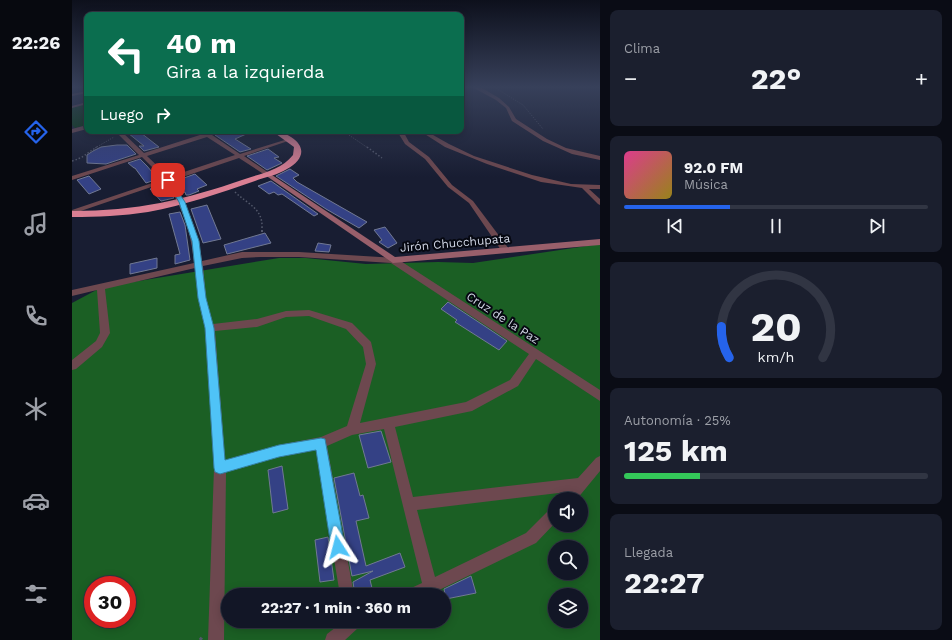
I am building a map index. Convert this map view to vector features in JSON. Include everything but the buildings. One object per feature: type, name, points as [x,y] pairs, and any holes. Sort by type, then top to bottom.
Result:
[{"type":"highway","points":[[72,213],[132,211],[182,202],[284,168],[297,157],[299,150],[297,144],[280,134]]},
{"type":"street","points":[[513,117],[514,120],[546,143],[573,153],[600,158]]},
{"type":"street","points":[[72,131],[84,128]]},
{"type":"street","points":[[121,134],[168,180],[182,202],[196,241],[197,266],[202,298],[210,328],[220,468],[216,640]]},
{"type":"street","points":[[72,178],[210,134]]},
{"type":"street","points":[[402,134],[407,143],[427,158],[450,186],[473,205],[506,251]]},
{"type":"street","points":[[427,134],[459,152],[529,178],[585,188],[600,187]]},
{"type":"street","points":[[207,135],[267,174]]},
{"type":"street","points":[[72,213],[289,139]]},
{"type":"street","name":"Jirón Chucchupata","points":[[267,174],[393,260],[600,242]]},
{"type":"street","points":[[585,188],[600,203]]},
{"type":"street","points":[[72,293],[242,255],[269,253],[393,260]]},
{"type":"street","name":"Cruz de la Paz","points":[[393,260],[600,396]]},
{"type":"street","points":[[72,366],[99,344],[105,333],[101,286]]},
{"type":"street","points":[[210,328],[257,323],[286,314],[309,312],[349,326],[368,345],[371,364],[352,430]]},
{"type":"street","points":[[220,468],[279,451],[321,444],[352,430],[468,407],[514,383],[535,353]]},
{"type":"street","points":[[388,423],[430,587],[531,538],[548,521]]},
{"type":"street","points":[[321,444],[346,588]]},
{"type":"street","points":[[575,492],[600,462]]},
{"type":"street","points":[[409,504],[582,484]]},
{"type":"street","points":[[333,640],[347,628]]},
{"type":"path","points":[[532,117],[544,132]]},
{"type":"path","points":[[72,161],[85,157],[88,153],[116,134]]},
{"type":"path","points":[[347,134],[382,158]]},
{"type":"path","points":[[227,187],[241,199],[259,210],[264,219],[262,232]]},
{"type":"green space","points":[[72,117],[84,117],[84,126],[75,128],[72,125]]},
{"type":"green space","points":[[600,244],[600,640],[72,640],[72,303],[102,287],[279,258],[306,258],[366,264],[438,262],[473,263]]},
{"type":"route","points":[[168,180],[182,202],[196,241],[197,266],[202,298],[210,328],[220,468],[279,451],[321,444],[338,547]]}]
